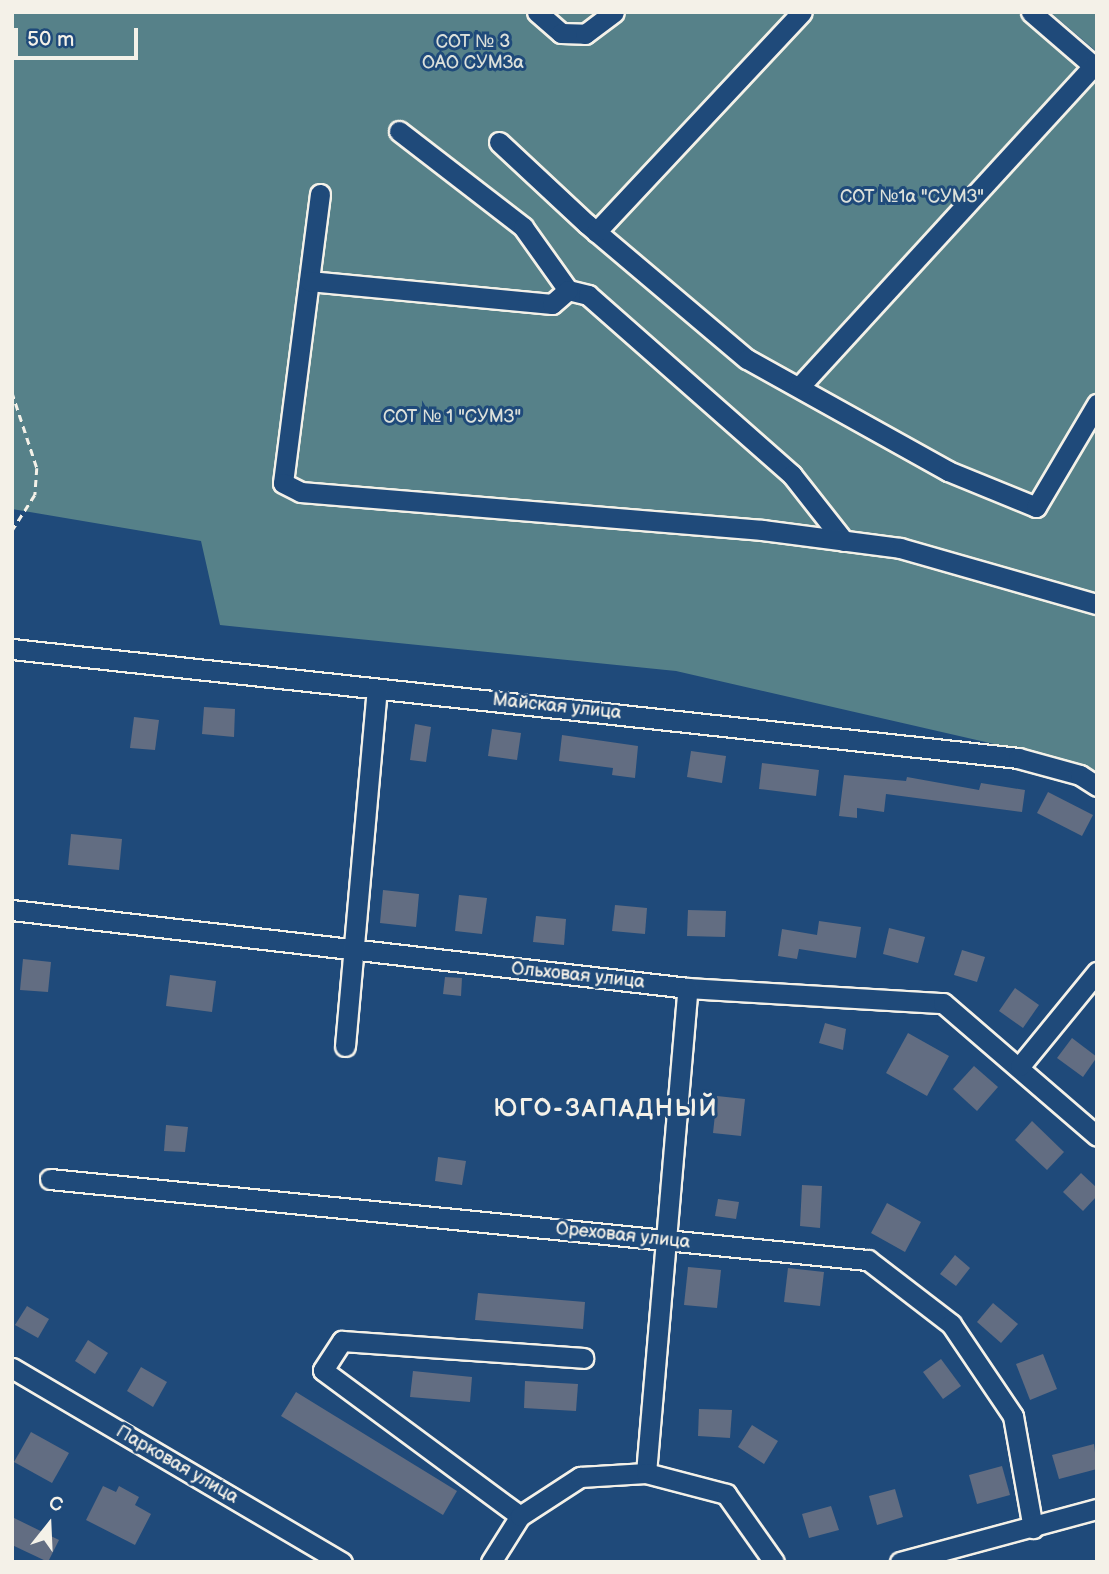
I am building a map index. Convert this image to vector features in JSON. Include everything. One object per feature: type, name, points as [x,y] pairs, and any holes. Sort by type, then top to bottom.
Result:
[{"type":"street","points":[[537,12],[561,33],[585,34],[614,12]]},
{"type":"street","points":[[596,232],[802,12]]},
{"type":"street","points":[[800,386],[1095,68],[1031,12]]},
{"type":"street","points":[[399,131],[523,227],[568,290],[588,295],[792,475],[844,541]]},
{"type":"street","points":[[499,142],[596,232],[747,359],[800,386],[948,471],[1036,508],[1097,404]]},
{"type":"street","points":[[320,194],[283,483],[301,492],[762,530],[901,548],[1097,604]]},
{"type":"street","points":[[309,281],[552,304],[568,290]]},
{"type":"street","name":"Майская улица","points":[[12,649],[1018,758],[1080,775],[1097,786]]},
{"type":"street","points":[[345,1046],[377,689]]},
{"type":"street","name":"Ольховая улица","points":[[12,910],[688,988],[943,1003],[1020,1066],[1097,1136]]},
{"type":"street","points":[[1020,1066],[1097,972]]},
{"type":"street","points":[[646,1473],[688,988]]},
{"type":"street","name":"Ореховая улица","points":[[50,1179],[867,1260],[951,1324],[1013,1416],[1034,1528]]},
{"type":"street","points":[[520,1516],[323,1370],[342,1341],[583,1358]]},
{"type":"street","name":"Парковая улица","points":[[12,1368],[342,1562]]},
{"type":"street","points":[[491,1562],[520,1516],[580,1477],[646,1473],[726,1494],[774,1562]]},
{"type":"street","points":[[900,1562],[1097,1509]]},
{"type":"path","points":[[12,391],[37,468],[35,495],[12,531]]},
{"type":"green space","points":[[12,12],[1020,12],[1097,77],[1097,772],[1085,765],[676,671],[220,625],[201,541],[12,509]]},
{"type":"green space","points":[[1050,12],[1097,12],[1097,52]]},
{"type":"building","points":[[204,707],[235,709],[234,737],[202,734]]},
{"type":"building","points":[[134,717],[159,720],[155,750],[130,748]]},
{"type":"building","points":[[415,724],[431,727],[426,762],[410,760]]},
{"type":"building","points":[[492,729],[521,733],[517,760],[488,756]]},
{"type":"building","points":[[562,735],[638,746],[635,778],[612,775],[613,768],[559,761]]},
{"type":"building","points":[[691,751],[726,756],[722,783],[687,777]]},
{"type":"building","points":[[762,763],[819,770],[816,796],[759,789]]},
{"type":"building","points":[[844,775],[906,781],[907,777],[979,790],[981,783],[1025,790],[1022,812],[886,794],[884,812],[857,808],[857,818],[839,816]]},
{"type":"building","points":[[1048,792],[1093,815],[1082,836],[1037,813]]},
{"type":"building","points":[[71,834],[122,839],[119,870],[68,865]]},
{"type":"building","points":[[383,890],[419,894],[416,927],[380,923]]},
{"type":"building","points":[[459,895],[487,898],[482,934],[455,931]]},
{"type":"building","points":[[615,905],[647,908],[645,934],[612,931]]},
{"type":"building","points":[[688,910],[726,911],[725,937],[687,936]]},
{"type":"building","points":[[536,916],[566,919],[564,945],[533,942]]},
{"type":"building","points":[[819,921],[861,927],[856,958],[799,949],[797,959],[778,956],[782,929],[817,935]]},
{"type":"building","points":[[889,928],[925,937],[918,963],[883,954]]},
{"type":"building","points":[[962,950],[985,957],[977,982],[954,975]]},
{"type":"building","points":[[23,959],[51,962],[48,992],[20,990]]},
{"type":"building","points":[[170,975],[216,981],[212,1012],[166,1006]]},
{"type":"building","points":[[445,977],[462,978],[461,996],[443,994]]},
{"type":"building","points":[[1015,988],[1039,1005],[1023,1028],[999,1011]]},
{"type":"building","points":[[825,1023],[846,1029],[843,1050],[819,1043]]},
{"type":"building","points":[[908,1033],[949,1056],[927,1096],[886,1073]]},
{"type":"building","points":[[1072,1038],[1097,1057],[1083,1077],[1057,1058]]},
{"type":"building","points":[[974,1066],[998,1087],[977,1111],[953,1089]]},
{"type":"building","points":[[717,1096],[745,1099],[741,1136],[713,1133]]},
{"type":"building","points":[[1032,1121],[1064,1152],[1047,1170],[1015,1140]]},
{"type":"building","points":[[166,1125],[188,1127],[185,1152],[164,1151]]},
{"type":"building","points":[[438,1157],[466,1161],[462,1185],[435,1181]]},
{"type":"building","points":[[1081,1173],[1097,1188],[1097,1196],[1083,1211],[1063,1192]]},
{"type":"building","points":[[802,1185],[822,1186],[820,1228],[800,1226]]},
{"type":"building","points":[[718,1199],[739,1202],[736,1219],[715,1216]]},
{"type":"building","points":[[887,1203],[921,1222],[905,1252],[871,1233]]},
{"type":"building","points":[[955,1255],[970,1268],[956,1286],[940,1274]]},
{"type":"building","points":[[688,1267],[721,1270],[717,1308],[684,1305]]},
{"type":"building","points":[[788,1268],[824,1272],[820,1306],[784,1302]]},
{"type":"building","points":[[478,1293],[585,1302],[583,1329],[475,1320]]},
{"type":"building","points":[[993,1303],[1018,1324],[1001,1343],[977,1322]]},
{"type":"building","points":[[27,1306],[49,1319],[38,1338],[15,1325]]},
{"type":"building","points":[[88,1340],[108,1353],[95,1374],[75,1361]]},
{"type":"building","points":[[1043,1354],[1057,1389],[1030,1400],[1016,1364]]},
{"type":"building","points":[[941,1359],[961,1386],[943,1399],[923,1372]]},
{"type":"building","points":[[141,1367],[167,1382],[153,1407],[127,1391]]},
{"type":"building","points":[[413,1371],[472,1377],[470,1402],[410,1397]]},
{"type":"building","points":[[525,1381],[578,1384],[576,1411],[524,1408]]},
{"type":"building","points":[[296,1392],[457,1491],[443,1515],[281,1416]]},
{"type":"building","points":[[699,1409],[732,1410],[730,1438],[698,1436]]},
{"type":"building","points":[[752,1425],[778,1441],[764,1464],[738,1447]]},
{"type":"building","points":[[31,1432],[69,1453],[52,1483],[14,1462]]},
{"type":"building","points":[[1094,1444],[1097,1469],[1059,1479],[1052,1455]]},
{"type":"building","points":[[1002,1466],[1010,1495],[977,1504],[969,1475]]},
{"type":"building","points":[[103,1486],[116,1492],[119,1486],[139,1497],[135,1505],[151,1514],[135,1545],[86,1520]]},
{"type":"building","points":[[895,1489],[903,1517],[877,1525],[869,1496]]},
{"type":"building","points":[[831,1506],[839,1530],[809,1538],[802,1514]]},
{"type":"building","points":[[12,1517],[59,1540],[48,1562],[12,1545]]},
{"type":"district","name":"ЮГО-ЗАПАДНЫЙ","points":[[606,1109]]},
{"type":"park label","name":"СОТ № 3 ОАО СУМЗа","points":[[473,53]]},
{"type":"park label","name":"СОТ №1а \"СУМЗ\"","points":[[912,197]]},
{"type":"park label","name":"СОТ № 1 \"СУМЗ\"","points":[[452,417]]}]
